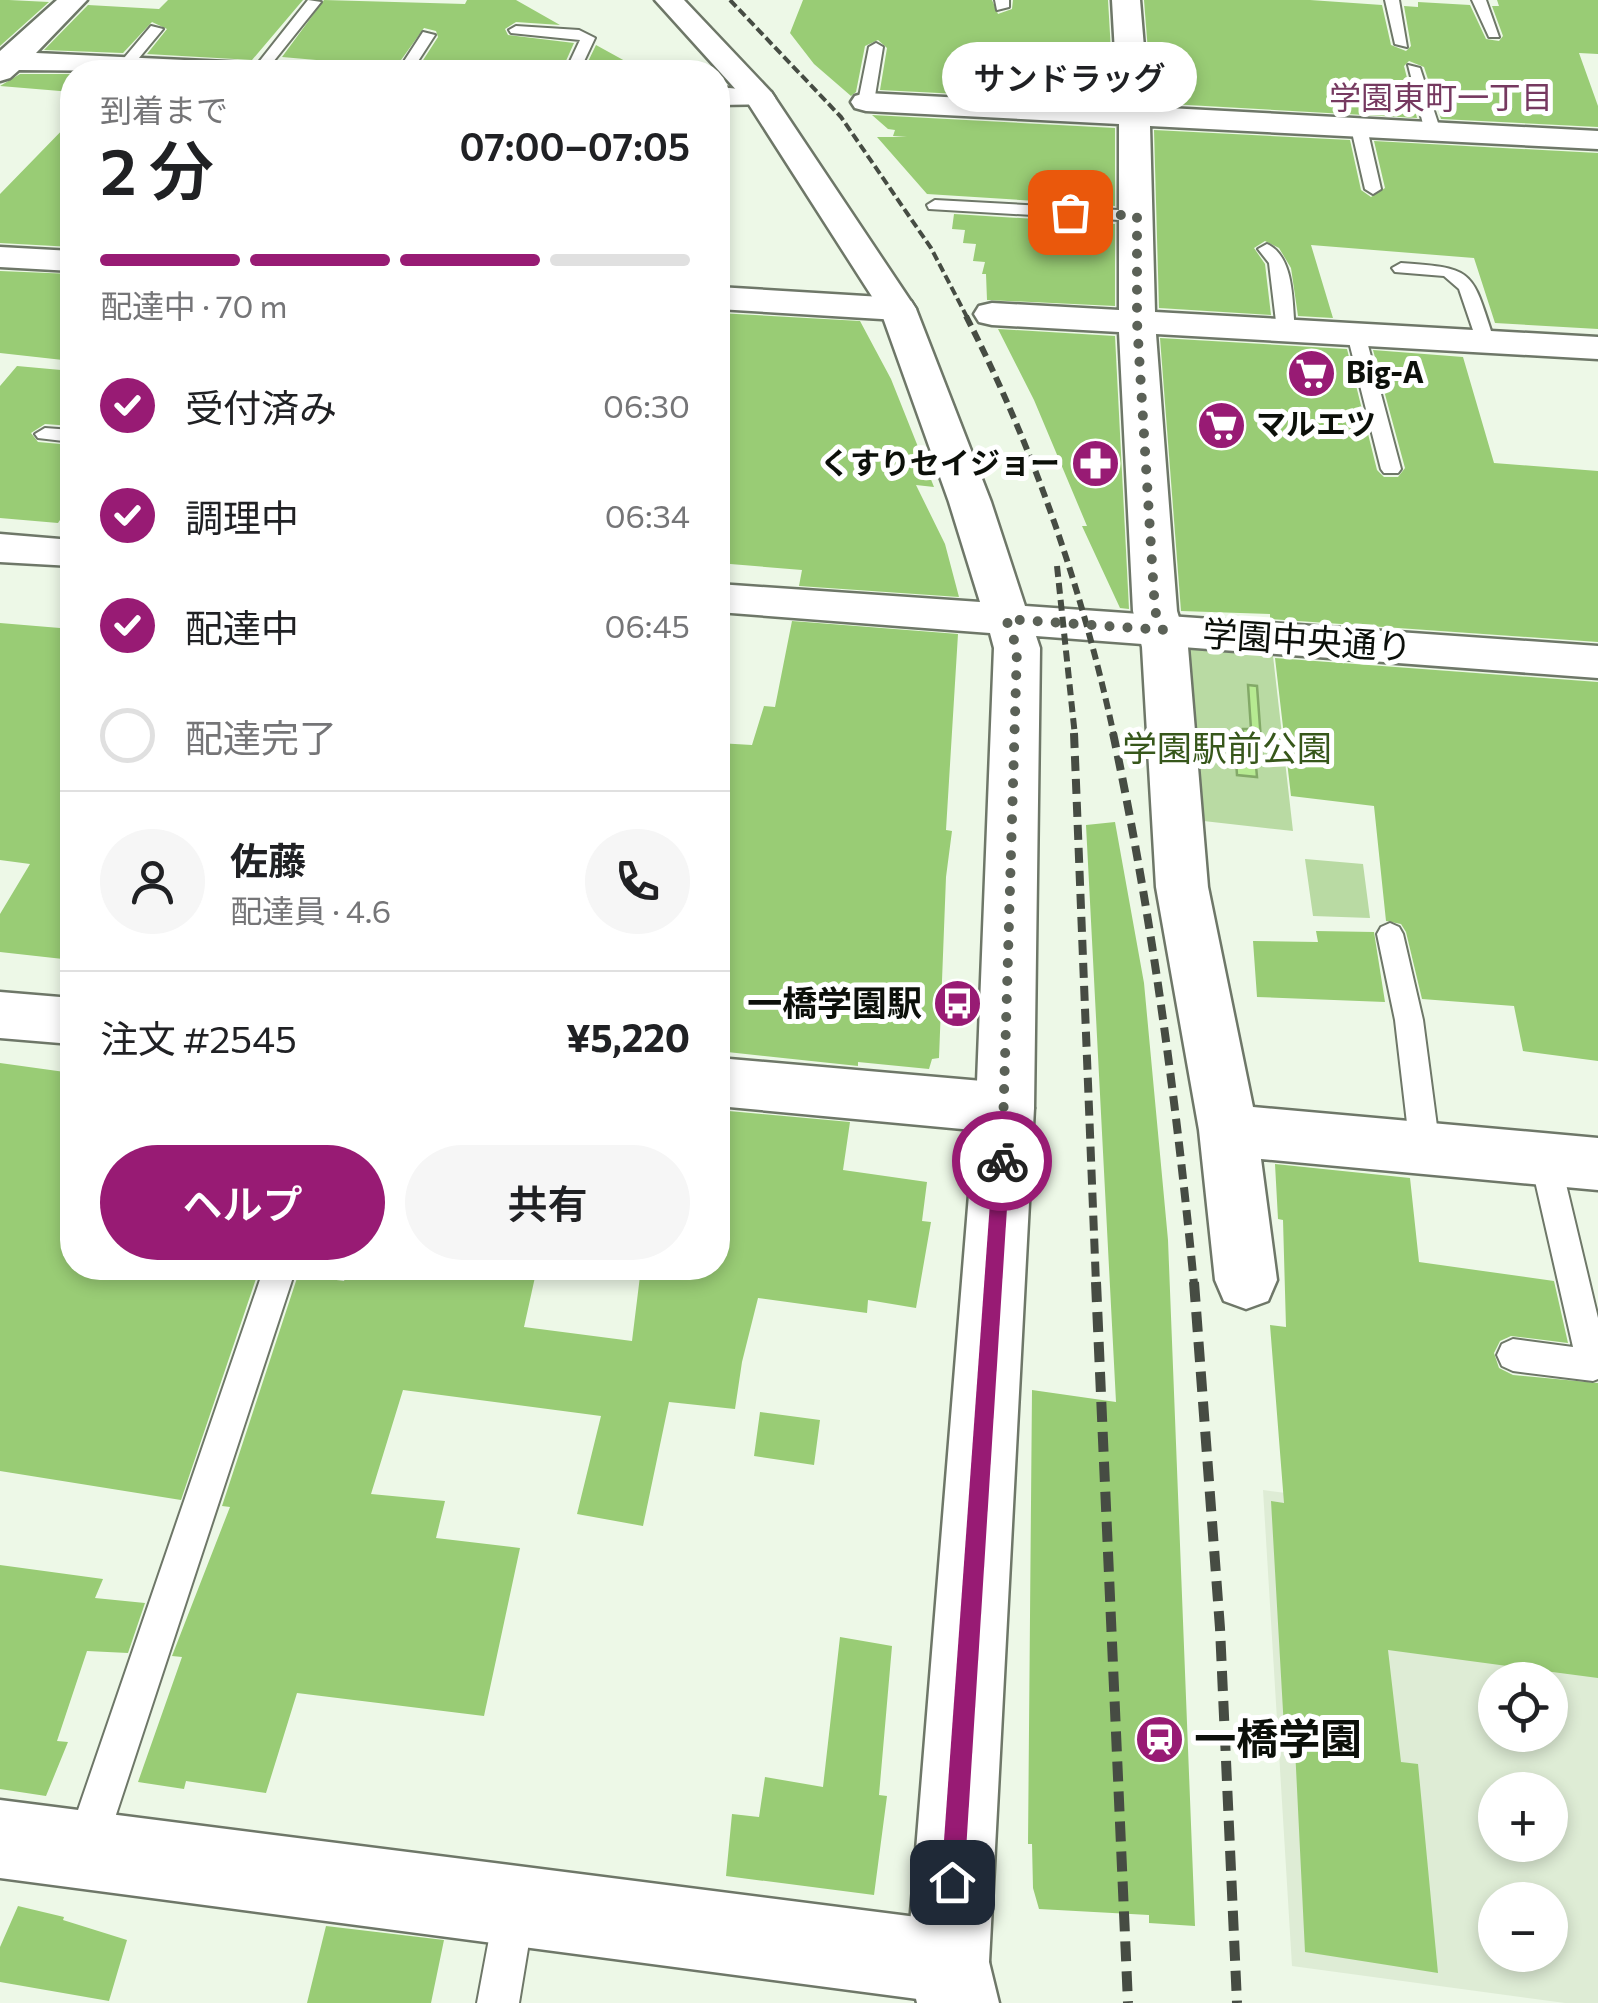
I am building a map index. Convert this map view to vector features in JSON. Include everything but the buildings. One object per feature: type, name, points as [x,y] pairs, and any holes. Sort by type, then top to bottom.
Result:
[{"type":"street","points":[[4,64],[73,0]]},
{"type":"street","points":[[669,0],[725,60]]},
{"type":"street","points":[[1126,0],[1134,117],[1137,322],[1155,611],[1163,630],[1182,886],[1228,1130],[1246,1280]]},
{"type":"street","points":[[4,64],[60,65]]},
{"type":"street","points":[[0,1839],[515,1905],[965,1991],[1005,1108],[1017,648],[970,502],[898,309],[760,98],[730,66]]},
{"type":"street","points":[[730,97],[760,98]]},
{"type":"street","points":[[866,102],[1598,140]]},
{"type":"street","points":[[0,257],[60,260]]},
{"type":"street","points":[[730,299],[898,309]]},
{"type":"street","points":[[992,314],[1598,348]]},
{"type":"street","points":[[0,548],[60,547]]},
{"type":"street","name":"学園中央通り","points":[[730,599],[1598,662]]},
{"type":"street","points":[[0,1016],[60,1021]]},
{"type":"street","points":[[730,1083],[1005,1108]]},
{"type":"street","points":[[1228,1130],[1571,1162]]},
{"type":"lane","points":[[1392,0],[1402,44]]},
{"type":"lane","points":[[1479,0],[1494,34]]},
{"type":"lane","points":[[268,60],[314,2]]},
{"type":"lane","points":[[129,60],[156,30]]},
{"type":"lane","points":[[516,30],[588,38],[578,60]]},
{"type":"lane","points":[[412,60],[428,35]]},
{"type":"lane","points":[[866,102],[876,47]]},
{"type":"lane","points":[[1413,68],[1433,132]]},
{"type":"lane","points":[[1359,128],[1373,189]]},
{"type":"lane","points":[[935,204],[1137,216]]},
{"type":"lane","points":[[1266,249],[1278,263],[1286,330]]},
{"type":"lane","points":[[1401,268],[1449,271],[1468,287],[1486,342]]},
{"type":"lane","points":[[1356,334],[1391,469]]},
{"type":"lane","points":[[45,434],[60,435]]},
{"type":"lane","points":[[1390,934],[1409,1020],[1424,1149]]},
{"type":"lane","points":[[1513,1355],[1592,1365],[1571,1162]]},
{"type":"lane","points":[[85,1850],[276,1280]]},
{"type":"lane","points":[[498,2003],[515,1905]]},
{"type":"shaded area","points":[[1248,685],[1257,686],[1262,754],[1255,754],[1257,777],[1237,775],[1235,745],[1243,745],[1243,729],[1251,729]]},
{"type":"shaded area","points":[[1263,1490],[1598,1532],[1598,2003],[1565,2003],[1292,1966]]},
{"type":"green space","name":"学園駅前公園","points":[[1165,647],[1273,656],[1293,831],[1177,818]]},
{"type":"green space","points":[[1305,859],[1363,864],[1370,918],[1313,916]]},
{"type":"railway","points":[[730,0],[841,117],[931,248],[968,319]]},
{"type":"railway","points":[[966,316],[1013,417],[1054,521],[1087,628],[1114,736]]},
{"type":"railway","points":[[1057,566],[1075,736]]},
{"type":"railway","points":[[1074,733],[1096,1284]]},
{"type":"railway","points":[[1113,733],[1140,870],[1161,1008],[1194,1284]]},
{"type":"railway","points":[[1096,1282],[1128,2003]]},
{"type":"railway","points":[[1194,1282],[1220,1628],[1237,2003]]},
{"type":"way so far","points":[[1002,1161],[1017,648],[1006,619],[1163,630],[1155,611],[1137,322],[1137,216],[1070,212]]},
{"type":"place","name":"サンドラッグ","points":[[1070,212]]},
{"type":"place","name":"Big-A","points":[[1311,373]]},
{"type":"place","name":"マルエツ","points":[[1221,425]]},
{"type":"place","name":"くすりセイジョー","points":[[1095,464]]},
{"type":"place","name":"一橋学園駅","points":[[957,1004]]},
{"type":"place","name":"一橋学園","points":[[1159,1739]]},
{"type":"district","name":"学園東町一丁目","points":[[1441,98]]},
{"type":"route","points":[[952,1882],[1002,1161]]}]
